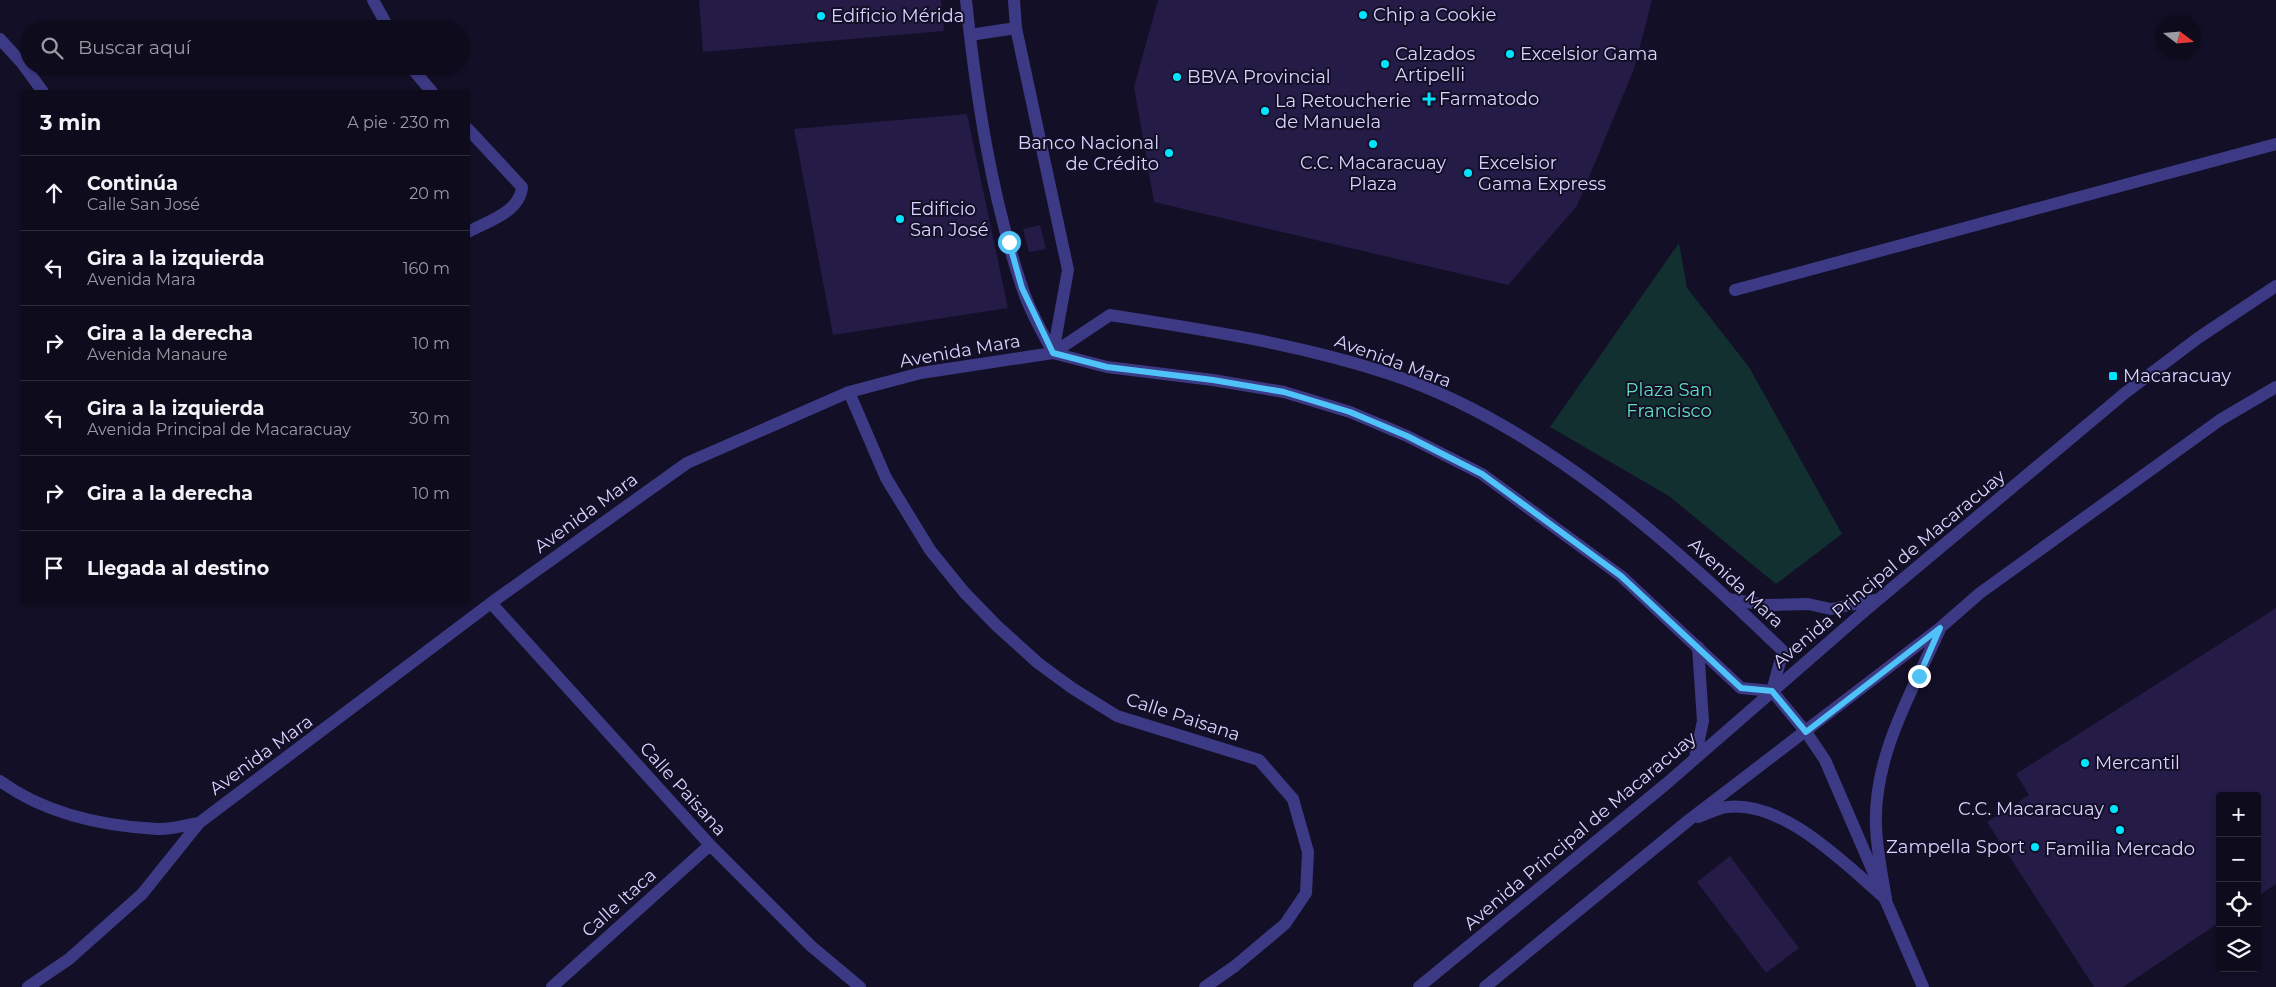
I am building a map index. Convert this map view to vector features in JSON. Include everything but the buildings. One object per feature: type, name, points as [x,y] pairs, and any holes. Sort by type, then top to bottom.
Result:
[{"type":"street","points":[[373,0],[384,20]]},
{"type":"street","points":[[966,0],[973,69],[997,195],[1022,288],[1053,353]]},
{"type":"street","points":[[1014,0],[1016,28],[1068,270],[1053,353]]},
{"type":"street","points":[[970,35],[1016,28]]},
{"type":"street","points":[[0,39],[20,61]]},
{"type":"street","points":[[31,75],[42,90]]},
{"type":"street","points":[[418,75],[430,90]]},
{"type":"street","points":[[470,132],[522,186],[521,197],[513,208],[470,231]]},
{"type":"street","points":[[1734,290],[2276,144]]},
{"type":"street","name":"Avenida Principal de Macaracuay","points":[[1419,987],[1696,758],[1879,599],[2125,393],[2198,338],[2276,286]]},
{"type":"street","name":"Avenida Mara","points":[[28,987],[70,959],[142,894],[199,823],[492,603],[687,463],[849,392],[921,373],[1053,353],[1107,367],[1213,380],[1284,392],[1350,412],[1407,436],[1482,474],[1621,576],[1741,688],[1772,691],[1782,651],[1663,539],[1537,446],[1449,398],[1392,375],[1326,355],[1264,340],[1110,315],[1053,353]]},
{"type":"street","points":[[1485,987],[1689,820],[1940,628],[1980,593],[2220,420],[2276,387]]},
{"type":"street","name":"Calle Paisana","points":[[849,392],[886,478],[930,550],[964,592],[996,625],[1038,663],[1072,688],[1117,716],[1259,760],[1293,799],[1308,852],[1306,893],[1285,924],[1235,966],[1205,987]]},
{"type":"street","points":[[1728,599],[1766,605],[1808,604],[1831,609],[1879,599]]},
{"type":"street","name":"Calle Paisana","points":[[492,603],[710,846],[811,946],[860,987]]},
{"type":"street","points":[[1886,899],[1876,826],[1878,791],[1899,715],[1940,628]]},
{"type":"street","points":[[1696,758],[1702,721],[1698,647]]},
{"type":"street","points":[[1772,691],[1806,732],[1825,760],[1923,987]]},
{"type":"street","name":"Avenida Mara","points":[[0,781],[17,793],[48,808],[80,817],[158,829],[199,823]]},
{"type":"street","points":[[1689,820],[1727,807],[1750,807],[1768,813],[1795,826],[1886,899]]},
{"type":"street","name":"Calle Itaca","points":[[552,987],[710,846]]},
{"type":"green space","name":"Plaza San Francisco","points":[[1679,243],[1687,288],[1749,367],[1842,534],[1776,584],[1669,496],[1550,427]]},
{"type":"place","name":"Chip a Cookie","points":[[1363,15]]},
{"type":"place","name":"Edificio Mérida","points":[[821,16]]},
{"type":"place","name":"Excelsior Gama","points":[[1510,54]]},
{"type":"place","name":"Calzados Artipelli","points":[[1385,64]]},
{"type":"place","name":"BBVA Provincial","points":[[1177,77]]},
{"type":"place","name":"Farmatodo","points":[[1429,99]]},
{"type":"place","name":"La Retoucherie de Manuela","points":[[1265,111]]},
{"type":"place","name":"C.C. Macaracuay Plaza","points":[[1373,144]]},
{"type":"place","name":"Banco Nacional de Crédito","points":[[1169,153]]},
{"type":"place","name":"Excelsior Gama Express","points":[[1468,173]]},
{"type":"place","name":"Edificio San José","points":[[900,219]]},
{"type":"place","name":"Macaracuay","points":[[2113,376]]},
{"type":"place","name":"Mercantil","points":[[2085,763]]},
{"type":"place","name":"C.C. Macaracuay","points":[[2114,809]]},
{"type":"place","name":"Familia Mercado","points":[[2120,830]]},
{"type":"place","name":"Zampella Sport","points":[[2035,847]]},
{"type":"route","points":[[1009,242],[1022,288],[1053,353],[1107,367],[1143,370],[1284,392],[1350,412],[1407,436],[1482,474],[1576,542],[1621,576],[1741,688],[1772,691],[1806,732],[1851,695],[1940,628],[1919,676]]}]
